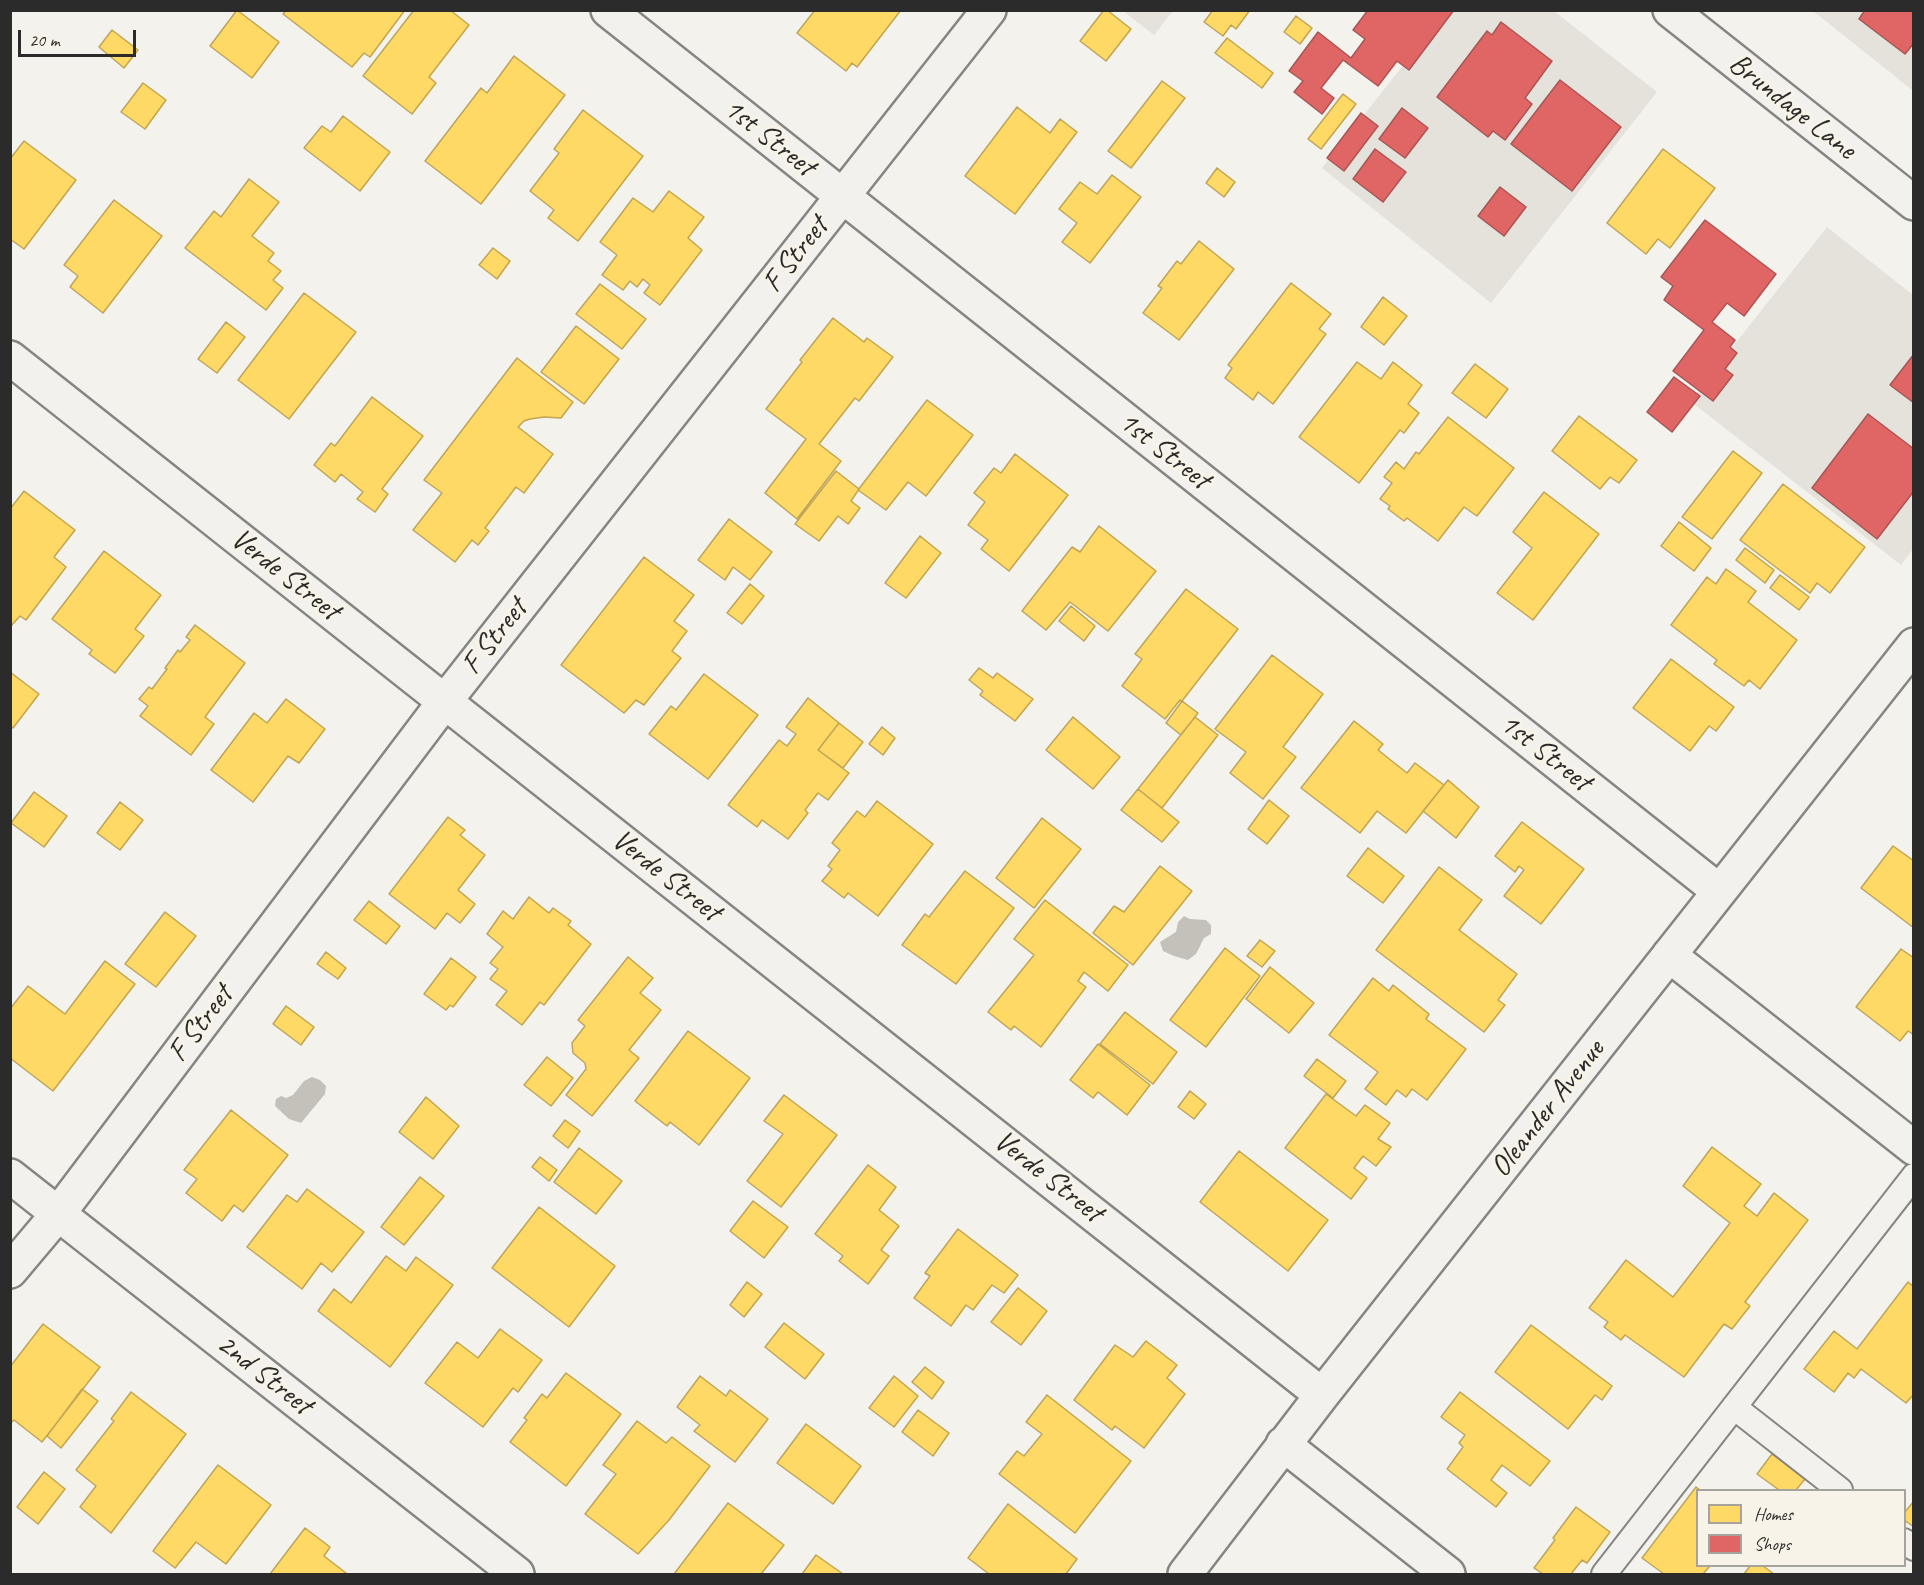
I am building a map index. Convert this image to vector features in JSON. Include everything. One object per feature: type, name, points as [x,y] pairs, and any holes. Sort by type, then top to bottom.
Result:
[{"type":"street","name":"1st Street","points":[[608,10],[1719,891]]},
{"type":"street","name":"F Street","points":[[10,1271],[58,1214],[445,701],[990,10]]},
{"type":"street","name":"Brundage Lane","points":[[1670,10],[1914,203]]},
{"type":"street","name":"Verde Street","points":[[10,358],[1322,1395]]},
{"type":"street","name":"Oleander Avenue","points":[[1185,1575],[1283,1444],[1914,645]]},
{"type":"street","points":[[1669,955],[1914,1148]]},
{"type":"street","name":"2nd Street","points":[[10,1176],[517,1575]]},
{"type":"street","points":[[1283,1444],[1448,1575]]},
{"type":"lane","points":[[1604,1575],[1914,1176]]},
{"type":"lane","points":[[1734,1407],[1837,1489]]},
{"type":"shaded area","points":[[1123,11],[1173,11],[1154,35]]},
{"type":"shaded area","points":[[1446,11],[1554,11],[1657,92],[1491,303],[1322,168]]},
{"type":"shaded area","points":[[1813,11],[1913,11],[1913,91],[1896,77]]},
{"type":"shaded area","points":[[1827,227],[1913,295],[1913,549],[1901,565],[1690,401]]},
{"type":"shaded area","points":[[1184,916],[1190,919],[1206,920],[1211,925],[1211,934],[1204,938],[1196,954],[1188,960],[1163,951],[1160,942],[1176,932],[1178,922]]},
{"type":"shaded area","points":[[312,1077],[320,1080],[326,1086],[325,1094],[301,1123],[289,1119],[275,1106],[276,1099],[293,1095],[304,1081]]},
{"type":"building: Homes","points":[[237,10],[279,42],[252,78],[210,46]]},
{"type":"building: Homes","points":[[286,10],[405,10],[370,57],[364,53],[352,67],[283,14]]},
{"type":"building: Homes","points":[[414,10],[450,10],[469,25],[429,77],[436,83],[412,114],[363,76]]},
{"type":"building: Homes","points":[[815,10],[901,10],[857,67],[852,63],[846,71],[797,33]]},
{"type":"building: Homes","points":[[1104,10],[1131,29],[1106,61],[1080,41]]},
{"type":"building: Homes","points":[[1213,10],[1250,10],[1236,29],[1231,25],[1223,36],[1204,22]]},
{"type":"building: Homes","points":[[1296,16],[1312,28],[1300,44],[1284,32]]},
{"type":"building: Homes","points":[[112,30],[138,50],[124,68],[99,47]]},
{"type":"building: Homes","points":[[1227,38],[1273,73],[1262,88],[1215,53]]},
{"type":"building: Homes","points":[[514,56],[565,95],[481,204],[425,161],[481,88],[487,93]]},
{"type":"building: Homes","points":[[1162,81],[1185,98],[1131,168],[1108,151]]},
{"type":"building: Homes","points":[[143,83],[166,100],[145,129],[121,112]]},
{"type":"building: Homes","points":[[1343,94],[1356,104],[1321,149],[1308,139]]},
{"type":"building: Homes","points":[[1017,107],[1050,133],[1060,119],[1077,132],[1015,214],[965,176]]},
{"type":"building: Homes","points":[[583,110],[643,156],[578,241],[548,218],[554,210],[530,191],[559,153],[554,149]]},
{"type":"building: Homes","points":[[343,116],[390,152],[360,191],[304,148],[322,126],[331,132]]},
{"type":"building: Homes","points":[[24,141],[76,180],[24,249],[10,239],[10,159]]},
{"type":"building: Homes","points":[[1663,149],[1715,188],[1670,248],[1658,239],[1646,254],[1607,223]]},
{"type":"building: Homes","points":[[1217,168],[1235,182],[1224,197],[1206,183]]},
{"type":"building: Homes","points":[[1112,175],[1141,197],[1090,263],[1062,242],[1077,223],[1059,209],[1080,182],[1097,194]]},
{"type":"building: Homes","points":[[249,179],[279,202],[252,236],[274,253],[268,261],[281,271],[273,280],[283,288],[266,310],[185,248],[214,211],[221,217]]},
{"type":"building: Homes","points":[[669,191],[704,217],[688,238],[702,250],[660,305],[644,293],[650,285],[643,279],[637,287],[630,281],[623,290],[602,275],[617,255],[600,242],[633,198],[653,212]]},
{"type":"building: Homes","points":[[114,200],[162,236],[103,313],[70,287],[78,276],[64,265]]},
{"type":"building: Homes","points":[[1199,241],[1234,269],[1179,340],[1143,313],[1162,288],[1158,286],[1177,261],[1181,264]]},
{"type":"building: Homes","points":[[493,248],[510,261],[497,279],[479,265]]},
{"type":"building: Homes","points":[[1291,283],[1331,314],[1319,329],[1326,334],[1273,404],[1258,392],[1253,400],[1225,378],[1232,368],[1228,365]]},
{"type":"building: Homes","points":[[600,284],[646,319],[622,349],[576,314]]},
{"type":"building: Homes","points":[[304,293],[356,332],[289,419],[238,380]]},
{"type":"building: Homes","points":[[1383,297],[1407,316],[1384,345],[1361,327]]},
{"type":"building: Homes","points":[[833,318],[864,342],[867,338],[893,357],[859,401],[855,398],[819,444],[841,461],[797,519],[765,493],[806,439],[766,409]]},
{"type":"building: Homes","points":[[226,322],[245,337],[217,373],[198,359]]},
{"type":"building: Homes","points":[[576,326],[619,359],[584,404],[541,372]]},
{"type":"building: Homes","points":[[517,358],[573,402],[561,418],[530,419],[518,427],[553,454],[524,493],[516,487],[485,528],[489,531],[478,545],[472,540],[455,562],[413,530],[442,493],[424,480]]},
{"type":"building: Homes","points":[[1357,362],[1381,379],[1393,362],[1422,385],[1408,404],[1419,413],[1404,433],[1400,430],[1359,483],[1299,437]]},
{"type":"building: Homes","points":[[1475,364],[1508,389],[1486,418],[1452,393]]},
{"type":"building: Homes","points":[[372,397],[423,436],[382,489],[388,494],[375,512],[357,499],[363,492],[341,474],[335,482],[314,465],[331,443],[335,446]]},
{"type":"building: Homes","points":[[927,400],[973,435],[926,496],[908,482],[886,510],[858,490]]},
{"type":"building: Homes","points":[[1579,416],[1637,460],[1619,483],[1610,477],[1600,489],[1552,451]]},
{"type":"building: Homes","points":[[1448,417],[1514,468],[1477,516],[1464,507],[1438,541],[1407,518],[1404,521],[1388,509],[1390,506],[1380,499],[1392,483],[1384,477],[1396,462],[1404,469],[1416,452],[1419,454]]},
{"type":"building: Homes","points":[[1733,451],[1762,473],[1712,539],[1682,517]]},
{"type":"building: Homes","points":[[1015,454],[1068,495],[1009,571],[981,549],[988,540],[968,525],[985,502],[974,493],[994,468],[1001,473]]},
{"type":"building: Homes","points":[[836,471],[859,489],[851,501],[860,508],[848,524],[838,516],[819,541],[795,524]]},
{"type":"building: Homes","points":[[1783,484],[1865,547],[1830,593],[1817,583],[1810,593],[1740,540]]},
{"type":"building: Homes","points":[[24,491],[75,530],[54,557],[66,567],[26,620],[20,616],[10,627],[10,509]]},
{"type":"building: Homes","points":[[1544,492],[1599,534],[1533,620],[1497,593],[1532,548],[1513,532]]},
{"type":"building: Homes","points":[[729,519],[772,552],[750,580],[733,567],[725,580],[698,560]]},
{"type":"building: Homes","points":[[1679,522],[1711,548],[1694,571],[1661,546]]},
{"type":"building: Homes","points":[[1099,526],[1156,571],[1108,631],[1070,602],[1046,630],[1022,611],[1072,547],[1080,552]]},
{"type":"building: Homes","points":[[920,536],[941,553],[906,598],[885,583]]},
{"type":"building: Homes","points":[[1745,548],[1774,570],[1765,583],[1736,560]]},
{"type":"building: Homes","points":[[104,551],[161,595],[135,629],[144,636],[115,673],[89,654],[92,650],[52,619]]},
{"type":"building: Homes","points":[[644,557],[694,595],[674,621],[687,631],[672,651],[681,658],[644,705],[636,700],[624,713],[561,665]]},
{"type":"building: Homes","points":[[1726,569],[1756,591],[1748,602],[1797,640],[1760,689],[1749,680],[1744,686],[1714,664],[1717,660],[1671,625],[1707,577],[1716,584]]},
{"type":"building: Homes","points":[[1780,575],[1809,597],[1799,610],[1770,588]]},
{"type":"building: Homes","points":[[750,584],[764,596],[742,624],[727,613]]},
{"type":"building: Homes","points":[[1186,589],[1238,629],[1182,701],[1180,700],[1165,719],[1122,686],[1142,659],[1135,654]]},
{"type":"building: Homes","points":[[1071,606],[1095,626],[1084,641],[1059,621]]},
{"type":"building: Homes","points":[[195,625],[245,663],[205,717],[214,724],[191,755],[140,716],[148,706],[139,699],[149,687],[152,689],[178,650],[180,652],[190,640],[186,637]]},
{"type":"building: Homes","points":[[1272,655],[1323,694],[1283,747],[1296,757],[1263,799],[1230,773],[1246,752],[1215,729]]},
{"type":"building: Homes","points":[[1671,659],[1734,707],[1716,731],[1709,726],[1690,751],[1633,708]]},
{"type":"building: Homes","points":[[979,668],[993,678],[997,673],[1033,699],[1015,721],[980,695],[983,691],[969,680]]},
{"type":"building: Homes","points":[[10,672],[39,694],[13,728],[10,726]]},
{"type":"building: Homes","points":[[704,674],[758,715],[708,779],[649,734],[671,706],[676,710]]},
{"type":"building: Homes","points":[[808,698],[839,723],[818,750],[849,773],[828,800],[818,793],[805,810],[808,813],[788,839],[762,820],[757,827],[728,805],[779,740],[787,746],[796,734],[786,727]]},
{"type":"building: Homes","points":[[286,699],[325,729],[299,763],[288,756],[253,802],[211,770],[254,713],[267,723]]},
{"type":"building: Homes","points":[[1182,701],[1198,713],[1181,735],[1166,723]]},
{"type":"building: Homes","points":[[1073,717],[1120,757],[1093,789],[1046,750]]},
{"type":"building: Homes","points":[[1195,717],[1218,735],[1162,808],[1138,789]]},
{"type":"building: Homes","points":[[1354,721],[1383,744],[1378,750],[1407,773],[1415,763],[1444,785],[1406,833],[1377,811],[1360,833],[1301,788]]},
{"type":"building: Homes","points":[[839,723],[863,742],[843,768],[818,750]]},
{"type":"building: Homes","points":[[882,727],[895,738],[883,755],[869,744]]},
{"type":"building: Homes","points":[[1448,780],[1479,807],[1456,838],[1423,811]]},
{"type":"building: Homes","points":[[1138,789],[1179,822],[1162,842],[1121,810]]},
{"type":"building: Homes","points":[[34,792],[67,816],[44,847],[11,823]]},
{"type":"building: Homes","points":[[1269,800],[1289,816],[1267,844],[1248,829]]},
{"type":"building: Homes","points":[[877,801],[933,844],[878,916],[848,893],[844,898],[822,881],[832,869],[828,866],[840,850],[832,843],[857,811],[865,817]]},
{"type":"building: Homes","points":[[120,802],[143,820],[120,850],[97,833]]},
{"type":"building: Homes","points":[[448,817],[465,830],[460,835],[485,855],[458,890],[475,904],[460,923],[447,913],[435,929],[389,894]]},
{"type":"building: Homes","points":[[1042,818],[1081,849],[1034,908],[996,878]]},
{"type":"building: Homes","points":[[1522,822],[1584,869],[1541,924],[1504,896],[1524,870],[1519,866],[1515,872],[1495,856]]},
{"type":"building: Homes","points":[[1893,846],[1914,861],[1914,928],[1861,888]]},
{"type":"building: Homes","points":[[1368,848],[1404,876],[1383,903],[1347,876]]},
{"type":"building: Homes","points":[[1160,866],[1192,891],[1133,965],[1093,933],[1114,906],[1124,912]]},
{"type":"building: Homes","points":[[1439,867],[1482,900],[1459,930],[1517,974],[1498,1000],[1505,1005],[1484,1032],[1376,950]]},
{"type":"building: Homes","points":[[965,871],[1014,908],[956,984],[902,945],[925,914],[929,917]]},
{"type":"building: Homes","points":[[529,897],[549,913],[553,908],[571,921],[568,925],[591,944],[544,1005],[540,1002],[522,1025],[496,1005],[507,991],[490,979],[498,969],[490,963],[503,947],[487,934],[503,911],[513,919]]},
{"type":"building: Homes","points":[[1045,900],[1128,965],[1108,991],[1084,972],[1078,981],[1086,987],[1041,1047],[1014,1026],[1011,1030],[988,1012],[1034,955],[1014,939]]},
{"type":"building: Homes","points":[[369,901],[400,926],[386,944],[354,920]]},
{"type":"building: Homes","points":[[165,912],[196,936],[156,987],[125,964]]},
{"type":"building: Homes","points":[[1260,940],[1275,951],[1262,967],[1247,956]]},
{"type":"building: Homes","points":[[1225,948],[1260,976],[1206,1047],[1170,1020]]},
{"type":"building: Homes","points":[[1901,949],[1914,958],[1914,1035],[1908,1031],[1900,1041],[1856,1007]]},
{"type":"building: Homes","points":[[326,952],[346,968],[338,979],[317,964]]},
{"type":"building: Homes","points":[[628,957],[653,978],[640,993],[661,1010],[629,1050],[639,1058],[592,1116],[566,1095],[586,1069],[585,1063],[573,1053],[572,1043],[585,1026],[578,1020]]},
{"type":"building: Homes","points":[[451,958],[476,977],[453,1007],[450,1005],[446,1010],[424,994]]},
{"type":"building: Homes","points":[[105,961],[135,984],[53,1091],[10,1058],[10,1009],[28,986],[65,1014]]},
{"type":"building: Homes","points":[[1270,967],[1314,1003],[1289,1033],[1246,999]]},
{"type":"building: Homes","points":[[1373,978],[1389,991],[1393,985],[1429,1014],[1426,1019],[1466,1049],[1427,1100],[1412,1089],[1406,1097],[1397,1090],[1386,1105],[1365,1089],[1378,1072],[1329,1035]]},
{"type":"building: Homes","points":[[286,1006],[314,1027],[301,1045],[273,1024]]},
{"type":"building: Homes","points":[[1125,1012],[1177,1052],[1153,1084],[1100,1044]]},
{"type":"building: Homes","points":[[688,1031],[750,1078],[699,1145],[670,1122],[667,1126],[635,1101]]},
{"type":"building: Homes","points":[[1098,1044],[1150,1085],[1127,1115],[1098,1092],[1093,1098],[1070,1080]]},
{"type":"building: Homes","points":[[547,1057],[573,1078],[551,1106],[524,1085]]},
{"type":"building: Homes","points":[[1317,1059],[1346,1081],[1333,1098],[1304,1076]]},
{"type":"building: Homes","points":[[1190,1091],[1206,1104],[1194,1119],[1178,1107]]},
{"type":"building: Homes","points":[[1326,1094],[1356,1116],[1365,1105],[1390,1123],[1378,1139],[1391,1147],[1376,1166],[1363,1156],[1354,1168],[1367,1178],[1351,1199],[1285,1148]]},
{"type":"building: Homes","points":[[784,1095],[837,1135],[781,1207],[747,1181],[783,1134],[764,1121]]},
{"type":"building: Homes","points":[[426,1097],[459,1126],[433,1159],[399,1132]]},
{"type":"building: Homes","points":[[231,1110],[288,1155],[243,1212],[234,1205],[222,1221],[186,1193],[197,1179],[184,1170]]},
{"type":"building: Homes","points":[[565,1120],[580,1131],[568,1148],[553,1136]]},
{"type":"building: Homes","points":[[1712,1147],[1761,1184],[1744,1206],[1757,1216],[1774,1193],[1808,1220],[1745,1302],[1750,1306],[1732,1329],[1724,1324],[1684,1377],[1625,1335],[1621,1340],[1604,1327],[1608,1322],[1589,1308],[1626,1260],[1673,1297],[1730,1223],[1683,1186]]},
{"type":"building: Homes","points":[[579,1148],[622,1181],[596,1214],[554,1182]]},
{"type":"building: Homes","points":[[1239,1151],[1328,1220],[1288,1271],[1200,1202]]},
{"type":"building: Homes","points":[[540,1157],[557,1170],[549,1181],[532,1167]]},
{"type":"building: Homes","points":[[868,1165],[896,1187],[879,1210],[899,1226],[881,1250],[889,1256],[868,1284],[839,1261],[843,1256],[815,1234]]},
{"type":"building: Homes","points":[[420,1177],[444,1196],[404,1245],[381,1227]]},
{"type":"building: Homes","points":[[307,1189],[364,1232],[332,1272],[321,1263],[302,1289],[247,1247],[287,1195],[297,1202]]},
{"type":"building: Homes","points":[[753,1201],[788,1227],[764,1258],[730,1231]]},
{"type":"building: Homes","points":[[539,1207],[615,1266],[569,1327],[492,1268]]},
{"type":"building: Homes","points":[[958,1229],[1018,1275],[1004,1293],[992,1285],[973,1310],[966,1305],[951,1326],[914,1298],[930,1276],[925,1273]]},
{"type":"building: Homes","points":[[386,1256],[406,1271],[416,1257],[453,1285],[390,1367],[318,1311],[334,1289],[351,1303]]},
{"type":"building: Homes","points":[[747,1282],[762,1294],[744,1317],[730,1305]]},
{"type":"building: Homes","points":[[1908,1282],[1914,1287],[1914,1394],[1906,1403],[1861,1369],[1854,1378],[1848,1373],[1834,1392],[1804,1369],[1834,1331],[1857,1349]]},
{"type":"building: Homes","points":[[1018,1288],[1047,1311],[1021,1345],[991,1322]]},
{"type":"building: Homes","points":[[784,1323],[824,1354],[805,1379],[765,1347]]},
{"type":"building: Homes","points":[[43,1324],[100,1367],[42,1442],[14,1420],[10,1424],[10,1367]]},
{"type":"building: Homes","points":[[1531,1325],[1612,1386],[1602,1400],[1595,1395],[1568,1429],[1495,1372]]},
{"type":"building: Homes","points":[[500,1329],[542,1360],[518,1392],[513,1388],[483,1427],[425,1383],[457,1342],[478,1358]]},
{"type":"building: Homes","points":[[1146,1341],[1177,1365],[1167,1378],[1185,1394],[1144,1448],[1115,1426],[1112,1430],[1074,1400],[1115,1345],[1133,1357]]},
{"type":"building: Homes","points":[[925,1367],[944,1382],[932,1399],[912,1382]]},
{"type":"building: Homes","points":[[566,1373],[621,1414],[566,1486],[510,1442],[527,1420],[524,1418],[542,1394],[547,1398]]},
{"type":"building: Homes","points":[[700,1376],[726,1396],[730,1390],[768,1419],[735,1462],[694,1431],[700,1425],[677,1407]]},
{"type":"building: Homes","points":[[894,1376],[918,1396],[894,1427],[869,1408]]},
{"type":"building: Homes","points":[[82,1389],[98,1401],[61,1448],[47,1436]]},
{"type":"building: Homes","points":[[131,1392],[186,1434],[111,1533],[80,1507],[96,1486],[76,1470],[114,1421],[111,1419]]},
{"type":"building: Homes","points":[[1460,1392],[1550,1461],[1530,1486],[1502,1465],[1491,1480],[1507,1493],[1496,1507],[1447,1469],[1463,1447],[1459,1443],[1465,1435],[1441,1417]]},
{"type":"building: Homes","points":[[1047,1395],[1131,1461],[1075,1533],[999,1474],[1017,1451],[1024,1456],[1042,1434],[1026,1422]]},
{"type":"building: Homes","points":[[918,1410],[949,1433],[933,1456],[902,1432]]},
{"type":"building: Homes","points":[[637,1421],[666,1443],[672,1437],[710,1466],[669,1520],[638,1554],[585,1514],[616,1474],[603,1465]]},
{"type":"building: Homes","points":[[806,1424],[861,1466],[833,1504],[777,1463]]},
{"type":"building: Homes","points":[[1772,1454],[1805,1479],[1797,1489],[1778,1489],[1757,1474]]},
{"type":"building: Homes","points":[[218,1465],[271,1505],[226,1564],[196,1542],[175,1568],[153,1551]]},
{"type":"building: Homes","points":[[44,1472],[65,1489],[38,1524],[17,1507]]},
{"type":"building: Homes","points":[[1696,1487],[1699,1489],[1696,1489],[1696,1567],[1709,1567],[1703,1574],[1664,1574],[1642,1558]]},
{"type":"building: Homes","points":[[1914,1501],[1914,1527],[1906,1521],[1906,1511]]},
{"type":"building: Homes","points":[[728,1503],[784,1545],[761,1574],[674,1574]]},
{"type":"building: Homes","points":[[1008,1504],[1077,1559],[1066,1574],[989,1574],[968,1558]]},
{"type":"building: Homes","points":[[1576,1507],[1610,1532],[1587,1563],[1582,1560],[1571,1574],[1543,1574],[1534,1568]]},
{"type":"building: Homes","points":[[305,1528],[330,1547],[324,1556],[346,1574],[270,1574]]},
{"type":"building: Homes","points":[[816,1555],[843,1574],[802,1574]]},
{"type":"building: Homes","points":[[1749,1567],[1764,1567],[1774,1574],[1744,1574]]},
{"type":"building: Shops","points":[[1368,10],[1454,10],[1409,70],[1397,61],[1378,86],[1343,60],[1321,88],[1334,98],[1322,114],[1294,92],[1303,81],[1289,71],[1318,32],[1351,58],[1365,39],[1353,30]]},
{"type":"building: Shops","points":[[1865,10],[1914,10],[1914,43],[1905,54],[1859,19]]},
{"type":"building: Shops","points":[[1501,22],[1552,61],[1525,98],[1532,104],[1505,140],[1493,131],[1488,137],[1437,97],[1487,31],[1492,35]]},
{"type":"building: Shops","points":[[1560,80],[1621,127],[1572,191],[1511,144]]},
{"type":"building: Shops","points":[[1402,108],[1428,128],[1405,158],[1379,139]]},
{"type":"building: Shops","points":[[1361,113],[1378,126],[1344,171],[1327,158]]},
{"type":"building: Shops","points":[[1375,149],[1406,172],[1383,202],[1353,179]]},
{"type":"building: Shops","points":[[1500,187],[1526,207],[1504,236],[1478,216]]},
{"type":"building: Shops","points":[[1705,220],[1776,274],[1744,316],[1727,303],[1712,322],[1735,340],[1730,347],[1737,353],[1725,369],[1733,375],[1713,401],[1673,371],[1704,330],[1664,300],[1673,286],[1661,277]]},
{"type":"building: Shops","points":[[1914,354],[1914,403],[1890,385]]},
{"type":"building: Shops","points":[[1674,377],[1700,396],[1672,432],[1647,412]]},
{"type":"building: Shops","points":[[1868,414],[1914,449],[1914,491],[1877,539],[1812,488]]}]
